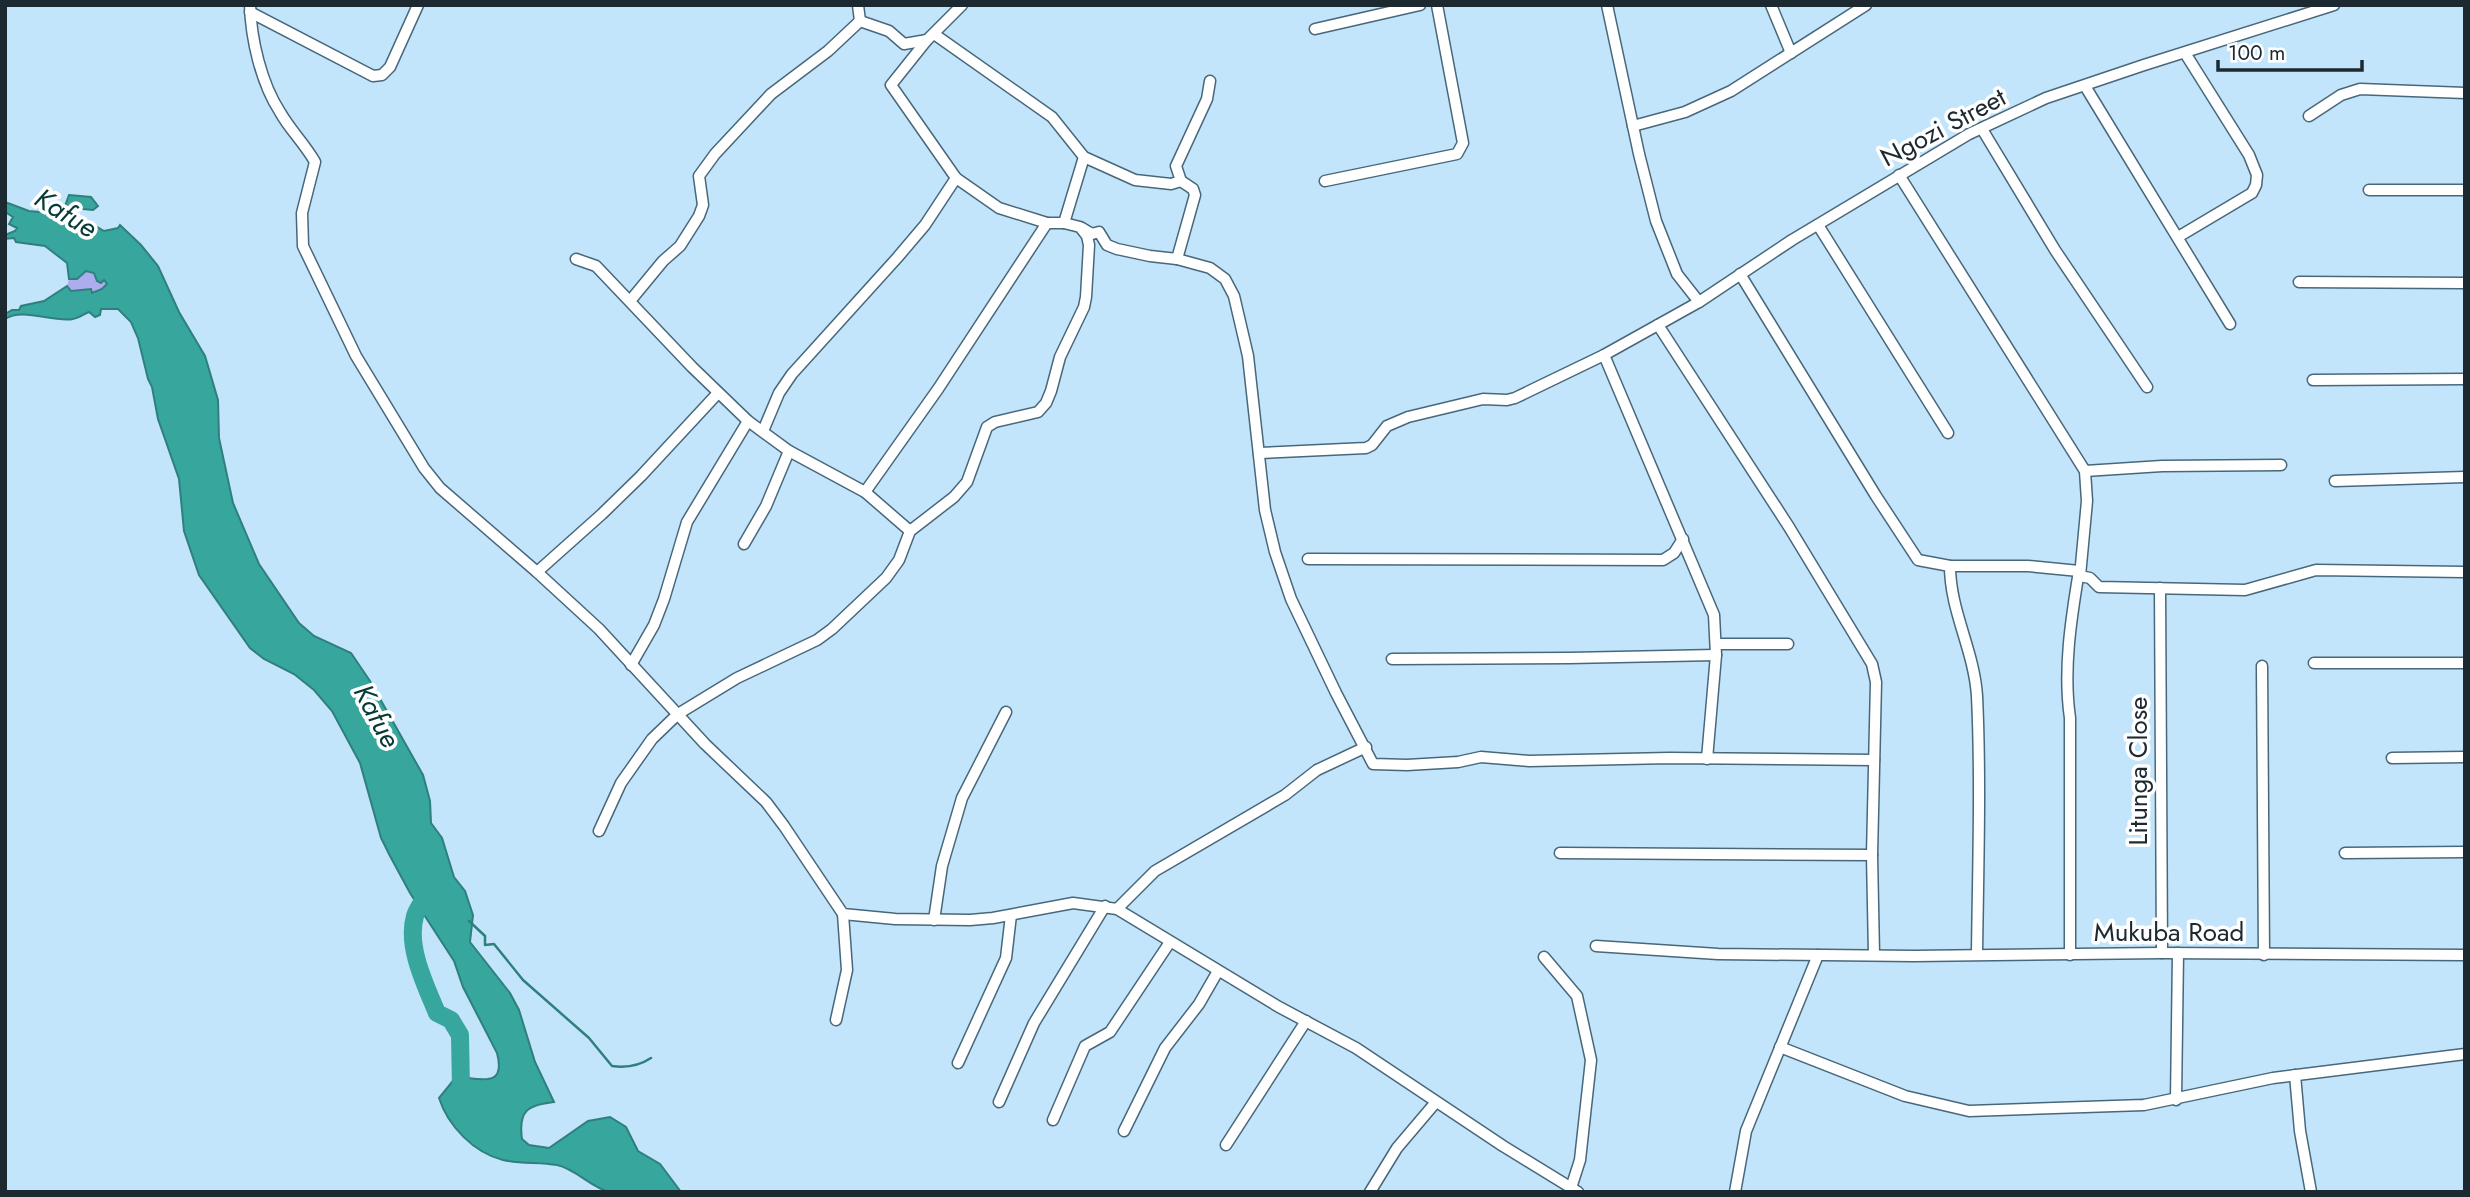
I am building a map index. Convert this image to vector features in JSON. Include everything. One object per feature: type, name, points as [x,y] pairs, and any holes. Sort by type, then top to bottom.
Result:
[{"type":"street","points":[[250,8],[373,76],[382,75],[390,67],[418,5]]},
{"type":"street","points":[[858,5],[860,20]]},
{"type":"street","points":[[962,5],[930,37],[891,85],[956,178],[999,208],[1047,223],[1080,227],[1091,234],[1099,232],[1107,245],[1117,249],[1177,259],[1219,273],[1234,296],[1248,356],[1265,510],[1275,552],[1283,576],[1336,693],[1373,764],[1458,762],[1481,757],[1529,761],[1874,760]]},
{"type":"street","points":[[1315,29],[1420,5]]},
{"type":"street","points":[[1325,181],[1457,154],[1461,150],[1463,143],[1437,5]]},
{"type":"street","points":[[1607,5],[1653,208],[1677,274],[1699,302]]},
{"type":"street","points":[[1771,5],[1791,53]]},
{"type":"street","points":[[1633,126],[1685,112],[1731,91],[1866,5]]},
{"type":"street","name":"Ngozi Street","points":[[1259,453],[1366,448],[1372,445],[1387,426],[1408,417],[1483,399],[1515,398],[1604,355],[1699,302],[1899,175],[1982,128],[2046,98],[2334,5]]},
{"type":"street","points":[[250,8],[265,81],[278,110],[315,162],[302,213],[303,246],[356,356],[440,488],[599,629],[705,744],[766,802],[791,835],[843,914],[847,970],[836,1020]]},
{"type":"street","points":[[860,20],[889,30],[904,44],[930,37],[1052,117],[1084,157],[1135,180],[1159,184],[1181,181]]},
{"type":"street","points":[[630,301],[663,261],[680,246],[699,216],[703,205],[699,176],[715,154],[771,94],[828,51],[860,20]]},
{"type":"street","points":[[2178,237],[2252,193],[2257,175],[2249,155],[2185,53]]},
{"type":"street","points":[[1177,259],[1195,195],[1194,189],[1181,181],[1176,166],[1207,99],[1210,81]]},
{"type":"street","points":[[2085,86],[2230,324]]},
{"type":"street","points":[[2309,116],[2342,95],[2360,89],[2465,93]]},
{"type":"street","points":[[1982,128],[2055,250],[2147,387]]},
{"type":"street","points":[[1064,223],[1084,157]]},
{"type":"street","points":[[1899,175],[2085,471],[2087,501],[2069,647],[2067,691],[2070,718],[2070,955]]},
{"type":"street","points":[[762,431],[779,393],[792,374],[925,225],[956,178]]},
{"type":"street","points":[[2369,190],[2465,190]]},
{"type":"street","points":[[865,492],[939,389],[1047,223]]},
{"type":"street","points":[[1818,225],[1948,433]]},
{"type":"street","points":[[599,831],[621,783],[636,760],[652,739],[678,714],[737,678],[817,640],[832,629],[886,578],[899,560],[910,531],[954,497],[967,482],[986,427],[995,422],[1038,412],[1046,403],[1060,357],[1084,307],[1086,297],[1089,245],[1087,236],[1080,227]]},
{"type":"street","points":[[576,259],[596,266],[748,421],[789,451],[865,492],[910,531]]},
{"type":"street","points":[[1740,274],[1918,560],[1950,566],[2028,566],[2080,574],[2090,578],[2099,587],[2245,590],[2316,570],[2465,572]]},
{"type":"street","points":[[2299,282],[2465,283]]},
{"type":"street","points":[[1658,325],[1789,527],[1872,664],[1876,682],[1872,855],[1874,956]]},
{"type":"street","points":[[1604,355],[1714,615],[1716,649],[1707,759]]},
{"type":"street","points":[[2313,380],[2465,379]]},
{"type":"street","points":[[537,572],[641,476],[718,393]]},
{"type":"street","points":[[631,665],[648,636],[664,599],[687,522],[748,421]]},
{"type":"street","points":[[744,544],[766,506],[789,451]]},
{"type":"street","points":[[2085,471],[2162,466],[2281,465]]},
{"type":"street","points":[[2335,481],[2465,477]]},
{"type":"street","points":[[1308,558],[1663,560],[1674,553],[1683,539]]},
{"type":"street","points":[[1950,566],[1951,592],[1970,650],[1977,693],[1977,954]]},
{"type":"street","name":"Litunga Close","points":[[2160,588],[2162,953]]},
{"type":"street","points":[[1392,659],[1569,659],[1788,644]]},
{"type":"street","points":[[2314,663],[2465,663]]},
{"type":"street","points":[[2262,666],[2264,954]]},
{"type":"street","points":[[934,920],[942,866],[962,798],[1006,712]]},
{"type":"street","points":[[1117,909],[1166,863],[1285,796],[1317,770],[1366,747]]},
{"type":"street","points":[[2392,758],[2465,757]]},
{"type":"street","points":[[2345,853],[2465,852]]},
{"type":"street","points":[[1560,853],[1872,855]]},
{"type":"street","points":[[843,914],[970,920],[1073,903],[1117,909],[1218,971],[1356,1048],[1574,1190],[1591,1060],[1577,996],[1544,957]]},
{"type":"street","points":[[999,1102],[1034,1023],[1105,906]]},
{"type":"street","points":[[958,1063],[1006,958],[1011,915]]},
{"type":"street","points":[[1053,1120],[1085,1046],[1110,1032],[1170,942]]},
{"type":"street","name":"Mukuba Road","points":[[1596,946],[1718,954],[1874,956],[2162,953],[2465,955]]},
{"type":"street","points":[[2176,1100],[2178,953]]},
{"type":"street","points":[[1735,1192],[1746,1131],[1818,955]]},
{"type":"street","points":[[1124,1131],[1166,1048],[1199,1004],[1218,971]]},
{"type":"street","points":[[1226,1145],[1306,1021]]},
{"type":"street","points":[[1780,1047],[1905,1096],[1969,1111],[2132,1106],[2176,1100],[2273,1078],[2465,1054]]},
{"type":"street","points":[[2295,1075],[2300,1131],[2311,1192]]},
{"type":"street","points":[[1370,1192],[1396,1148],[1436,1102]]},
{"type":"shaded area","points":[[86,271],[94,273],[107,284],[92,293],[90,289],[70,291],[67,286],[69,279],[77,279]]},
{"type":"water","name":"Kafue","points":[[69,195],[91,197],[98,206],[93,210],[71,208],[71,222],[92,224],[104,231],[118,228],[120,225],[158,266],[179,312],[205,356],[218,400],[219,438],[233,503],[259,564],[299,623],[314,636],[351,653],[370,681],[423,775],[430,801],[431,823],[442,838],[454,877],[465,891],[473,915],[470,942],[510,993],[519,1010],[535,1062],[554,1102],[531,1107],[527,1111],[522,1121],[522,1139],[529,1145],[549,1148],[588,1121],[610,1117],[626,1127],[638,1151],[660,1164],[681,1192],[610,1192],[564,1167],[503,1160],[472,1145],[449,1119],[439,1098],[456,1077],[494,1077],[498,1073],[499,1065],[497,1053],[463,987],[454,961],[410,893],[381,838],[360,763],[332,711],[314,690],[294,674],[264,659],[250,648],[199,575],[184,531],[179,479],[158,419],[152,387],[131,322],[118,309],[101,309],[100,315],[95,317],[89,312],[65,320],[20,314],[5,319],[5,314],[12,310],[44,301],[67,286],[71,291],[91,289],[92,293],[107,284],[104,280],[101,283],[97,281],[94,273],[86,271],[77,279],[69,279],[67,263],[45,246],[16,242],[14,238],[5,239],[5,235],[17,228],[9,224],[13,217],[5,212],[5,202],[29,211],[62,214]]},
{"type":"waterway","points":[[433,887],[416,912],[413,928],[415,953],[437,1013],[451,1020],[460,1035],[461,1090],[466,1097]]},
{"type":"waterway","points":[[469,921],[485,936],[485,945],[494,944],[523,980],[589,1038],[612,1066],[633,1066],[651,1058]]}]
